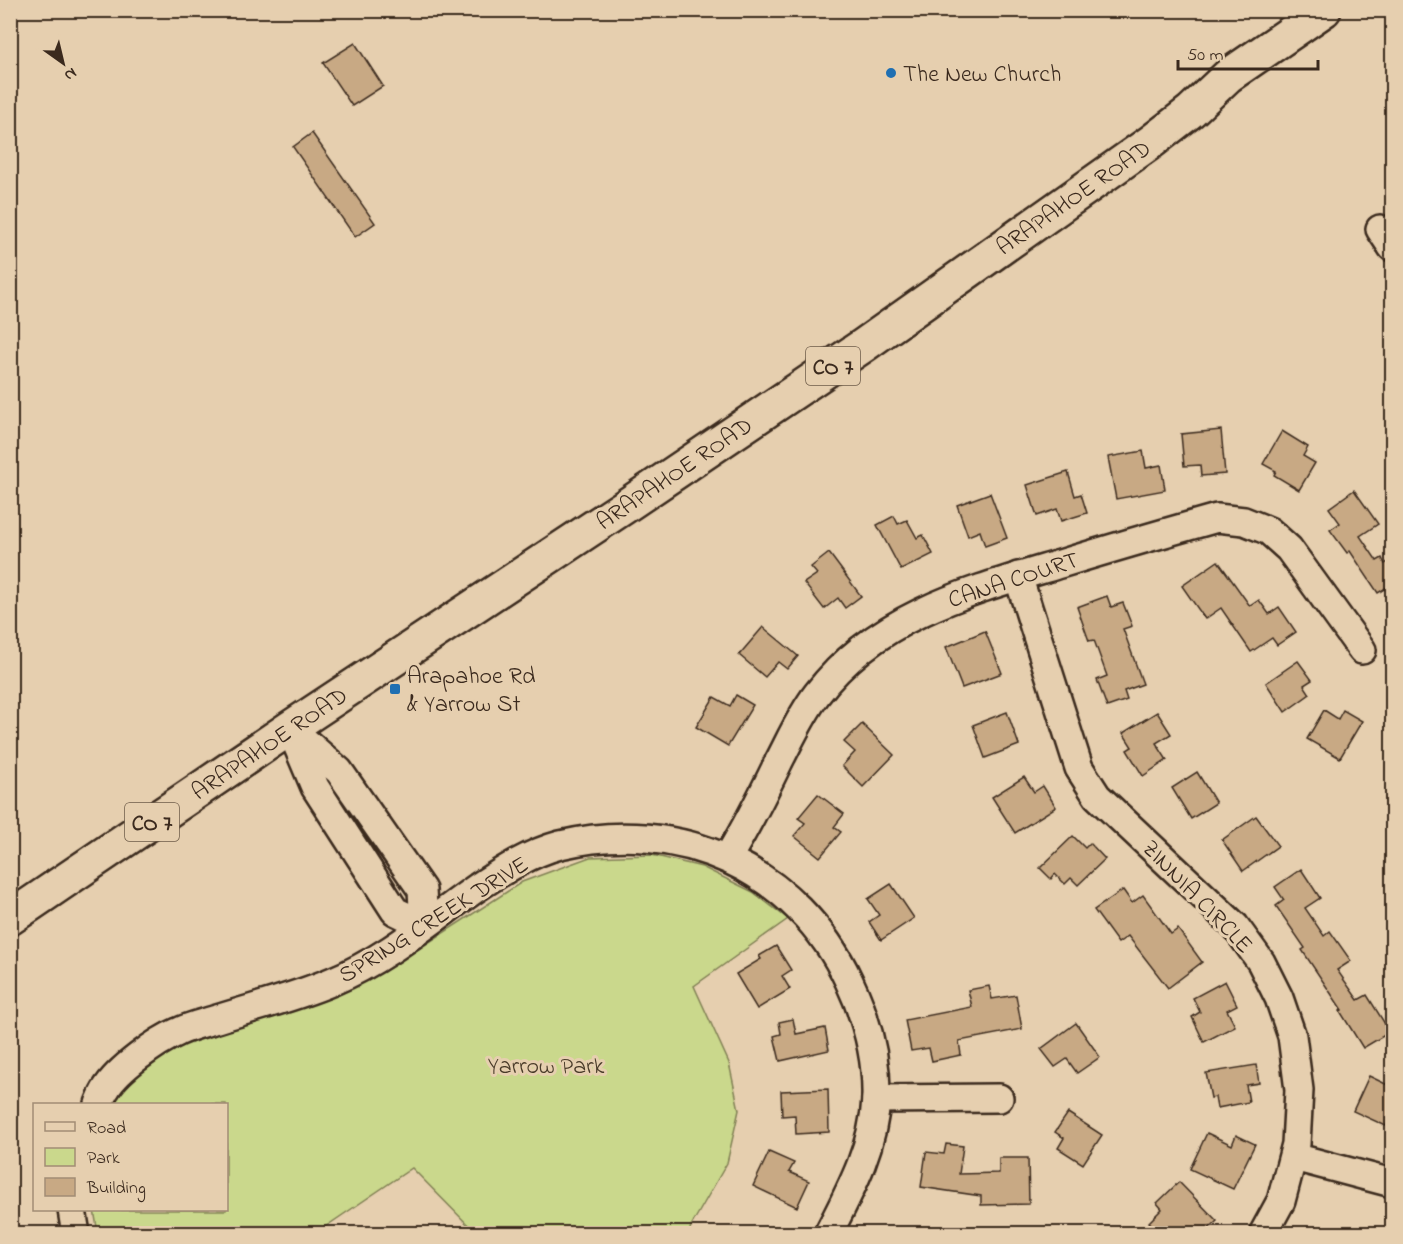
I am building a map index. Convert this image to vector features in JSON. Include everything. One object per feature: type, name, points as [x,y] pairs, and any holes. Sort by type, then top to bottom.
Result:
[{"type":"main road","name":"ARAPAHOE ROAD","points":[[10,918],[864,345],[1151,142],[1191,111],[1228,76],[1324,10]]},
{"type":"street","name":"CANA COURT","points":[[728,857],[746,829],[799,722],[817,694],[844,664],[886,631],[932,605],[1018,576],[1217,518],[1244,521],[1269,531],[1289,549],[1362,650]]},
{"type":"street","name":"ZINNIA CIRCLE","points":[[1018,576],[1079,768],[1097,795],[1235,926],[1261,962],[1279,998],[1292,1036],[1299,1090],[1294,1157],[1281,1201],[1263,1233]]},
{"type":"street","points":[[291,728],[315,787],[395,911],[424,925]]},
{"type":"street","name":"SPRING CREEK DRIVE","points":[[99,1103],[106,1089],[143,1053],[178,1032],[329,983],[364,967],[514,863],[558,846],[605,837],[640,838],[694,846],[728,857]]},
{"type":"street","points":[[728,857],[754,871],[782,892],[818,928],[840,960],[864,1016],[873,1051],[876,1099],[871,1133],[857,1177],[828,1233]]},
{"type":"street","points":[[876,1099],[999,1098]]},
{"type":"street","points":[[1294,1157],[1392,1183]]},
{"type":"street","points":[[72,1211],[76,1233]]},
{"type":"green space","name":"Yarrow Park","points":[[652,855],[702,867],[753,892],[788,919],[694,986],[729,1063],[739,1110],[727,1163],[689,1233],[476,1233],[412,1168],[316,1233],[98,1233],[94,1211],[228,1211],[228,1103],[113,1103],[119,1093],[154,1058],[190,1037],[351,985],[417,950],[522,882],[590,857]]},
{"type":"building","points":[[355,43],[383,86],[352,106],[323,63]]},
{"type":"building","points":[[312,133],[375,223],[355,237],[293,147]]},
{"type":"building","points":[[1221,430],[1225,474],[1201,476],[1200,465],[1184,466],[1181,434]]},
{"type":"building","points":[[1282,431],[1308,447],[1303,456],[1315,463],[1299,490],[1274,475],[1276,471],[1263,464]]},
{"type":"building","points":[[1143,451],[1146,468],[1161,465],[1165,490],[1116,499],[1108,457]]},
{"type":"building","points":[[1068,472],[1075,496],[1081,494],[1087,513],[1061,521],[1057,509],[1037,516],[1027,485]]},
{"type":"building","points":[[1354,490],[1378,524],[1360,536],[1377,561],[1382,558],[1385,564],[1392,559],[1392,584],[1378,593],[1350,551],[1347,553],[1330,530],[1340,523],[1329,508]]},
{"type":"building","points":[[990,493],[1007,538],[985,546],[980,531],[968,536],[957,505]]},
{"type":"building","points":[[894,516],[898,524],[907,520],[917,538],[923,535],[933,554],[901,570],[877,525]]},
{"type":"building","points":[[829,553],[861,596],[845,608],[838,598],[824,609],[804,583],[817,574],[811,567]]},
{"type":"building","points":[[1218,561],[1250,606],[1259,600],[1269,614],[1279,607],[1296,632],[1277,645],[1272,638],[1251,652],[1221,608],[1205,619],[1182,586]]},
{"type":"building","points":[[1107,596],[1111,607],[1123,603],[1132,626],[1123,629],[1143,684],[1124,691],[1127,700],[1107,707],[1097,680],[1107,676],[1094,640],[1089,641],[1077,607]]},
{"type":"building","points":[[763,627],[798,656],[787,669],[778,662],[765,677],[739,655]]},
{"type":"building","points":[[985,631],[1002,673],[962,688],[946,647]]},
{"type":"building","points":[[1298,661],[1312,680],[1304,685],[1310,694],[1285,712],[1266,683]]},
{"type":"building","points":[[736,695],[753,705],[728,746],[696,727],[714,697],[730,706]]},
{"type":"building","points":[[1324,710],[1338,719],[1343,710],[1362,721],[1340,758],[1307,739]]},
{"type":"building","points":[[1007,712],[1019,745],[985,758],[973,725]]},
{"type":"building","points":[[1157,712],[1171,734],[1156,743],[1167,760],[1143,776],[1127,750],[1132,747],[1123,733]]},
{"type":"building","points":[[862,724],[894,755],[863,787],[842,766],[855,752],[844,742]]},
{"type":"building","points":[[1197,772],[1216,803],[1191,819],[1172,788]]},
{"type":"building","points":[[1024,777],[1034,792],[1043,786],[1056,807],[1015,833],[992,797]]},
{"type":"building","points":[[818,794],[844,814],[834,827],[841,832],[820,857],[794,836],[805,823],[798,818]]},
{"type":"building","points":[[1256,816],[1278,846],[1243,871],[1222,840]]},
{"type":"building","points":[[1073,836],[1085,848],[1090,843],[1105,859],[1078,885],[1071,878],[1065,884],[1055,874],[1051,879],[1040,868]]},
{"type":"building","points":[[1301,869],[1320,898],[1305,908],[1324,936],[1330,931],[1351,961],[1337,970],[1358,1000],[1367,995],[1390,1032],[1363,1048],[1340,1011],[1342,1010],[1302,950],[1305,948],[1276,906],[1284,900],[1275,887]]},
{"type":"building","points":[[891,884],[914,918],[881,940],[869,922],[879,915],[868,899]]},
{"type":"building","points":[[1123,890],[1132,903],[1143,895],[1171,934],[1178,929],[1202,962],[1168,988],[1128,936],[1118,943],[1094,910]]},
{"type":"building","points":[[776,946],[791,970],[782,976],[790,989],[757,1009],[736,974],[761,959],[759,956]]},
{"type":"building","points":[[1225,981],[1237,1005],[1227,1010],[1235,1026],[1204,1042],[1192,1017],[1200,1012],[1193,998]]},
{"type":"building","points":[[989,986],[992,999],[1016,995],[1022,1029],[959,1041],[961,1055],[932,1061],[929,1048],[911,1051],[905,1020],[972,1007],[968,990]]},
{"type":"building","points":[[793,1019],[796,1034],[825,1028],[829,1050],[780,1061],[774,1036],[781,1034],[779,1022]]},
{"type":"building","points":[[1076,1023],[1100,1057],[1077,1073],[1067,1059],[1055,1067],[1041,1049]]},
{"type":"building","points":[[1256,1065],[1259,1083],[1246,1085],[1249,1102],[1217,1108],[1215,1097],[1211,1098],[1206,1073]]},
{"type":"building","points":[[1369,1076],[1392,1087],[1392,1113],[1386,1126],[1353,1111]]},
{"type":"building","points":[[828,1089],[829,1132],[796,1134],[795,1115],[782,1116],[781,1091]]},
{"type":"building","points":[[1068,1113],[1102,1135],[1083,1164],[1058,1148],[1064,1138],[1055,1132]]},
{"type":"building","points":[[1207,1133],[1232,1145],[1236,1135],[1255,1144],[1233,1189],[1190,1169]]},
{"type":"building","points":[[946,1144],[963,1146],[959,1174],[999,1173],[999,1158],[1028,1158],[1029,1204],[981,1205],[981,1196],[921,1187],[926,1152],[944,1154]]},
{"type":"building","points":[[769,1152],[794,1163],[789,1172],[809,1181],[797,1207],[753,1186]]},
{"type":"building","points":[[1179,1182],[1217,1221],[1204,1233],[1160,1233],[1149,1222],[1162,1209],[1157,1203]]},
{"type":"place","name":"The New Church","points":[[891,73]]},
{"type":"place","name":"Arapahoe Rd & Yarrow St","points":[[395,689]]}]
